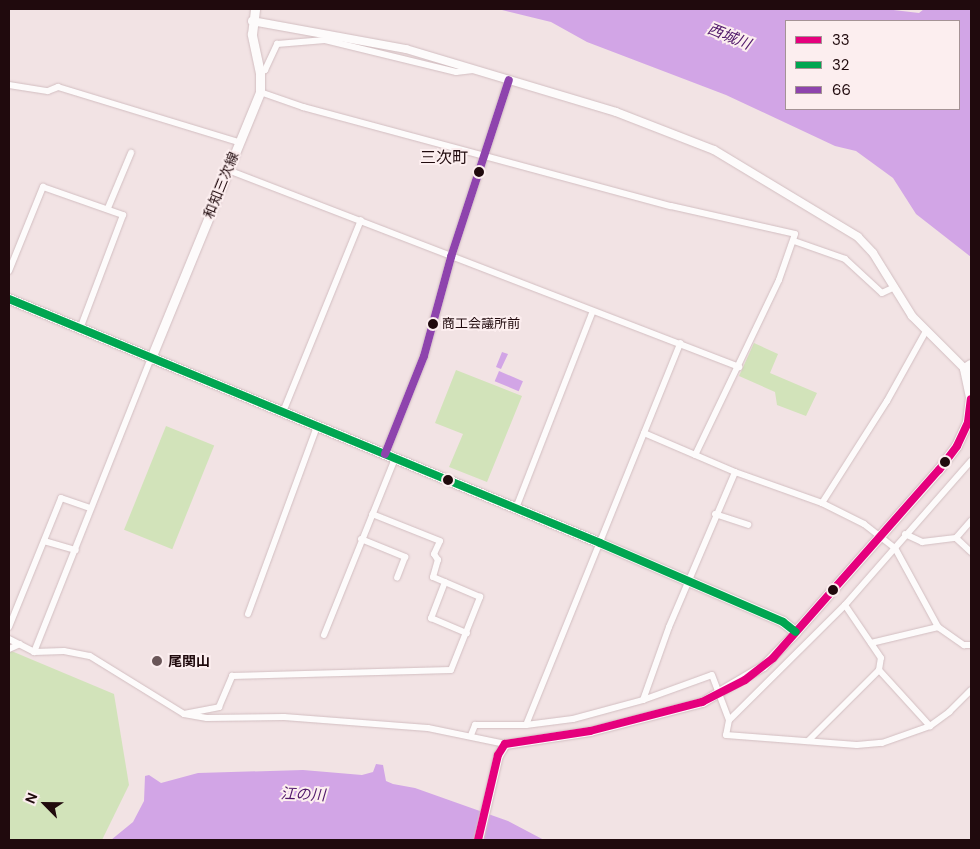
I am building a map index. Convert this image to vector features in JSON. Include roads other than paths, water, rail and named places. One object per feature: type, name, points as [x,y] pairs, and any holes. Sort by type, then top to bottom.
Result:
[{"type":"highway","points":[[9,299],[81,326],[151,358],[688,580],[784,622],[796,632],[939,470],[957,446],[970,422],[971,398],[968,367]]},
{"type":"main road","name":"和知三次線","points":[[151,358],[260,92],[260,73],[252,21],[255,9]]},
{"type":"main road","points":[[478,840],[497,760],[505,744],[590,731],[718,695],[763,666],[796,632]]},
{"type":"street","points":[[252,21],[349,36],[477,70],[624,115],[714,150],[858,236],[873,253],[912,316],[968,367]]},
{"type":"street","points":[[260,73],[265,70],[277,44],[325,40],[456,72],[477,70]]},
{"type":"street","points":[[324,635],[372,514],[424,356],[451,257],[509,80]]},
{"type":"street","points":[[9,85],[48,91],[58,87],[238,142]]},
{"type":"street","points":[[260,92],[302,107],[486,154],[671,206],[795,234],[794,241],[738,366],[695,455]]},
{"type":"street","points":[[108,208],[132,154]]},
{"type":"street","points":[[228,170],[361,220],[592,313],[738,366]]},
{"type":"street","points":[[9,271],[43,188],[108,208],[123,215],[81,326]]},
{"type":"street","points":[[283,412],[361,220]]},
{"type":"street","points":[[794,241],[845,259],[882,293],[895,286]]},
{"type":"street","points":[[516,508],[592,313]]},
{"type":"street","points":[[822,503],[887,401],[926,330]]},
{"type":"street","points":[[526,725],[680,344]]},
{"type":"street","points":[[34,652],[151,358]]},
{"type":"street","points":[[248,614],[317,426]]},
{"type":"street","points":[[644,434],[735,472],[822,503],[864,524],[894,548],[938,627],[964,645],[971,645]]},
{"type":"street","points":[[971,461],[905,534],[845,605],[729,720],[726,735],[882,744],[930,726],[949,712],[971,690]]},
{"type":"street","points":[[643,700],[688,580],[715,514],[735,472]]},
{"type":"street","points":[[9,627],[60,498],[90,508]]},
{"type":"street","points":[[184,714],[219,707],[232,676],[451,670],[480,597],[432,577],[438,560],[434,554],[440,541],[372,514]]},
{"type":"street","points":[[715,514],[748,525]]},
{"type":"street","points":[[905,534],[922,542],[956,538],[971,521]]},
{"type":"street","points":[[956,538],[971,552]]},
{"type":"street","points":[[361,539],[405,557],[397,578]]},
{"type":"street","points":[[44,541],[76,550]]},
{"type":"street","points":[[445,582],[431,618],[467,633]]},
{"type":"street","points":[[808,741],[879,670],[881,658],[845,605]]},
{"type":"street","points":[[871,643],[938,627]]},
{"type":"street","points":[[9,639],[34,652],[64,651],[90,656],[184,714],[207,718],[293,718],[428,728],[471,735],[505,744]]},
{"type":"street","points":[[9,649],[20,644]]},
{"type":"street","points":[[879,670],[930,726]]},
{"type":"street","points":[[471,735],[475,725],[526,725],[573,719],[643,700],[712,675],[729,720]]},
{"type":"water","name":"西城川","points":[[498,9],[885,9],[919,13],[924,9],[971,9],[971,257],[916,214],[893,178],[856,151],[835,146],[726,95],[587,42],[551,22]]},
{"type":"water","points":[[502,352],[508,354],[501,369],[496,367]]},
{"type":"water","points":[[499,371],[523,381],[519,391],[495,381]]},
{"type":"water","name":"江の川","points":[[376,764],[383,765],[386,781],[415,788],[508,821],[544,840],[111,840],[133,822],[144,801],[145,776],[149,775],[161,783],[198,773],[303,770],[362,775],[373,772]]},
{"type":"place","name":"商工会議所前","points":[[433,324]]},
{"type":"place","name":"尾関山","points":[[157,661]]},
{"type":"district","name":"三次町","points":[[444,158]]}]
